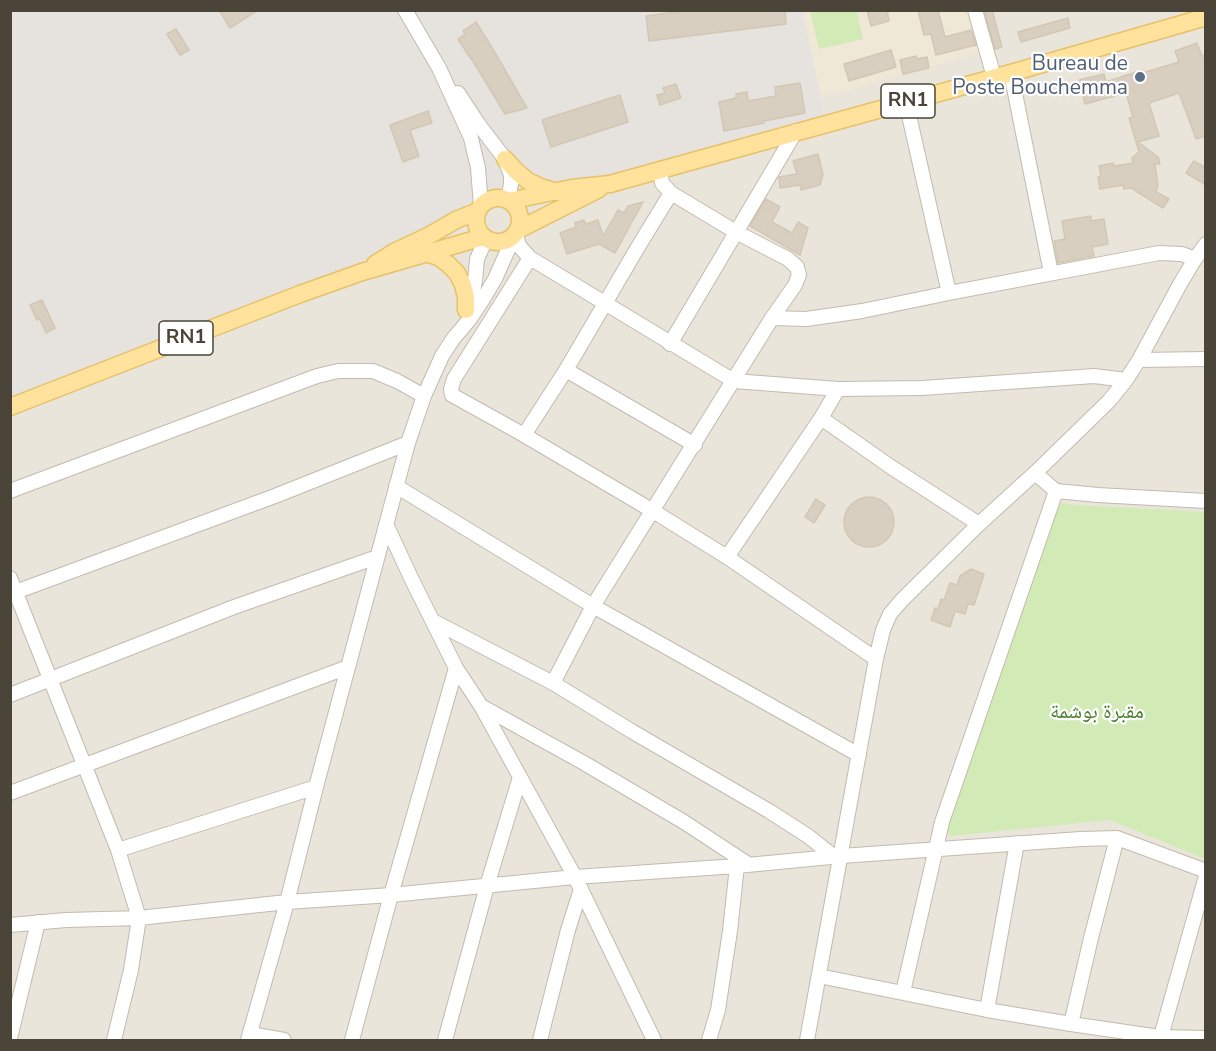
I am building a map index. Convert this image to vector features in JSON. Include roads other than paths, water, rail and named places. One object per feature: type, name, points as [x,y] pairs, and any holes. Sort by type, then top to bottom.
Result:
[{"type":"main road","name":"RN1","points":[[362,272],[394,252],[479,208],[491,199],[502,198],[509,201],[572,188],[610,184],[1206,17]]},
{"type":"main road","points":[[505,159],[528,181],[558,192]]},
{"type":"main road","name":"RN1","points":[[10,406],[362,272],[485,238],[492,242],[505,241],[517,232],[610,184]]},
{"type":"main road","points":[[509,201],[514,205],[520,217],[517,232]]},
{"type":"main road","points":[[479,208],[476,225],[485,238]]},
{"type":"main road","points":[[426,253],[438,257],[457,273],[466,297],[466,310]]},
{"type":"street","points":[[405,10],[439,68],[471,138],[478,168],[479,208]]},
{"type":"street","points":[[975,10],[994,77]]},
{"type":"street","points":[[439,68],[505,159],[512,184],[509,201]]},
{"type":"street","points":[[1011,73],[1051,273]]},
{"type":"street","points":[[906,102],[949,292]]},
{"type":"street","points":[[670,344],[796,131]]},
{"type":"street","points":[[553,683],[593,606],[772,318],[795,285],[799,274],[797,267],[788,259],[736,232],[671,193],[662,183],[660,170]]},
{"type":"street","points":[[524,435],[566,370],[671,193]]},
{"type":"street","points":[[517,232],[520,247],[530,258],[734,381],[838,389],[922,388],[1094,376],[1126,380]]},
{"type":"street","points":[[453,339],[469,320],[495,279],[517,232]]},
{"type":"street","points":[[284,1041],[249,1037],[287,902],[408,443],[424,396],[472,295],[477,259],[485,238]]},
{"type":"street","points":[[807,1041],[837,856],[876,659],[883,630],[890,614],[978,524],[1035,473],[1109,400],[1139,360],[1195,259],[1206,244]]},
{"type":"street","points":[[772,318],[806,319],[862,311],[949,292],[1159,253],[1172,253],[1195,259]]},
{"type":"street","points":[[530,258],[454,379],[452,395],[524,435],[727,557],[876,659]]},
{"type":"street","points":[[1139,360],[1206,358]]},
{"type":"street","points":[[566,370],[695,445]]},
{"type":"street","points":[[10,491],[317,376],[338,371],[373,371],[424,396]]},
{"type":"street","points":[[727,557],[821,418],[838,389]]},
{"type":"street","points":[[821,418],[978,524]]},
{"type":"street","points":[[114,1041],[131,970],[139,918],[118,850],[86,765],[12,588],[265,500],[408,443]]},
{"type":"street","points":[[1035,473],[1056,491],[1206,501]]},
{"type":"street","points":[[396,486],[593,606],[859,754]]},
{"type":"street","points":[[903,992],[942,822],[1056,491]]},
{"type":"street","points":[[386,524],[456,668],[481,706],[578,883],[654,1041]]},
{"type":"street","points":[[10,695],[234,607],[377,557]]},
{"type":"street","points":[[433,621],[553,683],[769,811],[837,856]]},
{"type":"street","points":[[10,793],[348,667]]},
{"type":"street","points":[[352,1041],[456,668]]},
{"type":"street","points":[[481,706],[684,822],[743,865]]},
{"type":"street","points":[[446,1041],[487,886],[520,777]]},
{"type":"street","points":[[118,850],[316,787]]},
{"type":"street","points":[[1071,1024],[1117,838]]},
{"type":"street","points":[[10,924],[139,918],[287,902],[391,896],[487,886],[578,883],[837,856],[1117,838],[1206,873],[1160,1039]]},
{"type":"street","points":[[987,1010],[1017,843]]},
{"type":"street","points":[[709,1041],[718,1010],[743,865]]},
{"type":"street","points":[[540,1041],[578,883]]},
{"type":"street","points":[[10,1038],[38,922]]},
{"type":"street","points":[[819,976],[987,1010],[1160,1039],[1206,1038]]},
{"type":"place","name":"Bureau de Poste Bouchemma","points":[[1140,77]]},
{"type":"park label","name":"مقبرة بوشمة","points":[[1097,713]]}]
